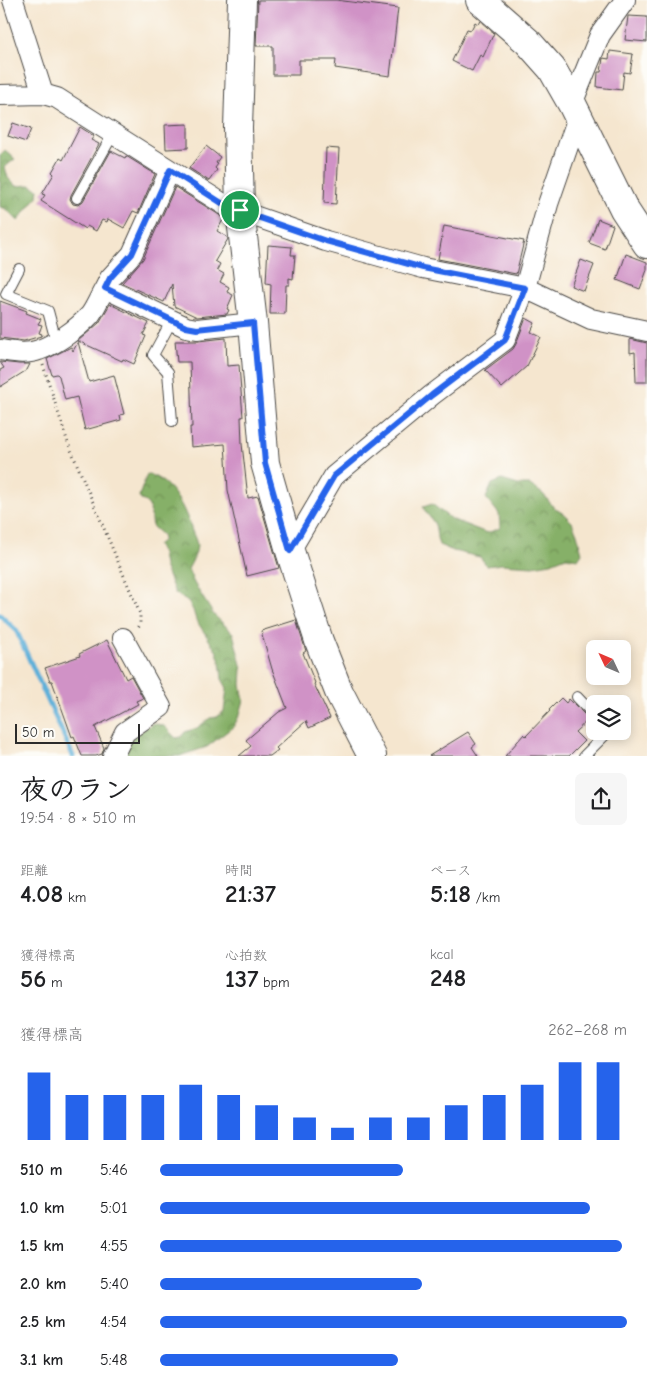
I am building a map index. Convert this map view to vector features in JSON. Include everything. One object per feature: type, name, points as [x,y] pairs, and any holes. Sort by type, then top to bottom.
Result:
[{"type":"street","points":[[13,0],[43,94]]},
{"type":"street","points":[[242,0],[238,128],[240,210],[253,323],[265,463],[290,551],[319,641],[339,692],[372,756]]},
{"type":"street","points":[[480,0],[528,42],[560,83],[624,209],[647,244]]},
{"type":"street","points":[[290,551],[334,476],[432,395],[505,340],[525,288],[575,111],[600,35],[625,0]]},
{"type":"street","points":[[0,95],[43,94],[57,98],[228,207],[326,241],[414,266],[525,288],[591,319],[647,331]]},
{"type":"street","points":[[0,350],[19,353],[38,351],[56,341],[90,314],[110,278],[132,254],[170,170]]},
{"type":"street","points":[[105,288],[186,327],[197,329],[253,323]]},
{"type":"street","points":[[113,756],[125,732],[161,707],[124,638]]},
{"type":"lane","points":[[77,198],[112,134]]},
{"type":"lane","points":[[19,269],[6,294],[48,311],[56,341]]},
{"type":"lane","points":[[172,320],[153,355],[168,372],[172,421]]},
{"type":"lane","points":[[577,697],[586,706]]},
{"type":"lane","points":[[584,756],[600,740]]},
{"type":"path","points":[[38,351],[68,443],[140,614],[140,625],[135,632],[124,638]]},
{"type":"green space","points":[[5,150],[15,159],[5,167],[8,178],[16,186],[30,185],[38,189],[37,197],[18,221],[6,209],[0,207],[0,155]]},
{"type":"green space","points":[[147,474],[164,482],[181,505],[197,544],[195,555],[188,569],[194,583],[214,615],[233,633],[242,669],[241,685],[244,700],[234,726],[207,747],[179,756],[121,756],[129,740],[153,723],[164,726],[176,738],[181,737],[185,732],[197,728],[210,718],[217,717],[224,711],[227,688],[222,679],[217,652],[196,620],[188,602],[175,593],[164,566],[162,554],[157,545],[163,540],[162,535],[152,526],[148,504],[141,500],[139,496]]},
{"type":"green space","points":[[502,480],[518,485],[530,485],[543,494],[554,508],[572,522],[582,553],[578,559],[566,557],[551,563],[533,566],[501,564],[487,566],[480,557],[453,551],[439,545],[435,525],[423,507],[432,504],[451,519],[487,533],[500,528],[499,514],[486,498],[492,484]]},
{"type":"building","points":[[258,0],[336,0],[398,8],[390,76],[335,68],[336,60],[299,60],[299,75],[273,75],[273,46],[256,46]]},
{"type":"building","points":[[628,16],[647,17],[647,42],[625,40]]},
{"type":"building","points":[[480,21],[494,33],[483,57],[480,55],[472,71],[452,61],[467,29],[471,30],[475,22],[478,24]]},
{"type":"building","points":[[610,51],[633,54],[630,73],[624,72],[622,90],[597,87],[598,72],[601,72],[603,58],[609,59]]},
{"type":"building","points":[[13,123],[31,129],[26,142],[8,136]]},
{"type":"building","points":[[188,124],[188,148],[166,149],[165,125]]},
{"type":"building","points":[[80,127],[94,136],[91,140],[99,144],[71,195],[70,199],[73,204],[78,205],[83,201],[111,151],[125,158],[126,156],[155,174],[138,213],[133,211],[124,228],[108,219],[107,222],[102,220],[96,231],[87,226],[85,229],[41,201],[45,195],[42,194],[54,174],[52,172],[60,158],[63,160]]},
{"type":"building","points":[[206,146],[220,157],[216,163],[218,164],[215,168],[217,170],[209,181],[189,168]]},
{"type":"building","points":[[326,148],[339,149],[336,204],[324,203]]},
{"type":"building","points":[[175,187],[224,218],[217,231],[228,239],[215,261],[220,264],[217,270],[224,274],[220,282],[229,287],[227,292],[233,295],[227,309],[229,310],[227,314],[197,317],[174,306],[172,284],[164,302],[122,283],[143,259]]},
{"type":"building","points":[[598,219],[613,225],[605,249],[589,243]]},
{"type":"building","points":[[444,226],[524,241],[516,274],[438,259]]},
{"type":"building","points":[[268,245],[292,247],[291,255],[295,255],[293,279],[289,278],[289,285],[286,285],[285,314],[270,314],[271,284],[266,283]]},
{"type":"building","points":[[626,254],[647,262],[647,270],[640,289],[617,280]]},
{"type":"building","points":[[581,260],[594,265],[584,291],[571,286]]},
{"type":"building","points":[[0,301],[27,311],[26,313],[41,319],[38,324],[42,325],[39,333],[42,334],[41,336],[24,341],[0,338]]},
{"type":"building","points":[[110,304],[149,323],[143,335],[146,336],[134,364],[123,359],[122,361],[78,341],[99,323]]},
{"type":"building","points":[[526,318],[535,323],[531,332],[541,337],[527,366],[502,388],[485,370],[513,349]]},
{"type":"building","points":[[226,338],[227,366],[239,365],[243,417],[241,417],[242,444],[248,498],[258,496],[279,568],[247,576],[228,490],[225,444],[191,447],[190,362],[177,362],[175,341]]},
{"type":"building","points":[[630,339],[647,343],[647,382],[636,382],[635,352],[630,353]]},
{"type":"building","points":[[78,342],[89,382],[114,375],[124,414],[120,415],[121,420],[85,430],[77,397],[65,400],[59,376],[57,374],[52,375],[47,359],[71,347],[73,351]]},
{"type":"building","points":[[0,362],[30,364],[27,370],[0,387],[0,370],[4,368]]},
{"type":"building","points":[[296,620],[306,651],[303,653],[314,684],[330,718],[309,728],[306,721],[276,748],[278,750],[270,756],[239,756],[251,746],[246,740],[279,712],[287,708],[272,669],[261,631]]},
{"type":"building","points":[[107,640],[126,679],[131,676],[143,698],[136,701],[138,704],[95,727],[104,748],[102,754],[82,756],[74,736],[72,737],[52,681],[50,681],[45,668],[80,656],[79,654]]},
{"type":"building","points":[[561,698],[566,703],[569,699],[586,716],[586,722],[575,732],[584,741],[569,756],[505,756],[524,734],[526,736]]},
{"type":"building","points":[[468,732],[476,744],[472,747],[478,756],[429,756]]},
{"type":"waterway","points":[[0,615],[16,630],[73,756]]},
{"type":"route","points":[[170,170],[228,207],[240,210],[326,241],[423,268],[525,288],[505,340],[432,395],[334,476],[290,551],[265,463],[253,323],[197,329],[186,327],[105,288],[110,278],[132,254],[170,170]]}]
